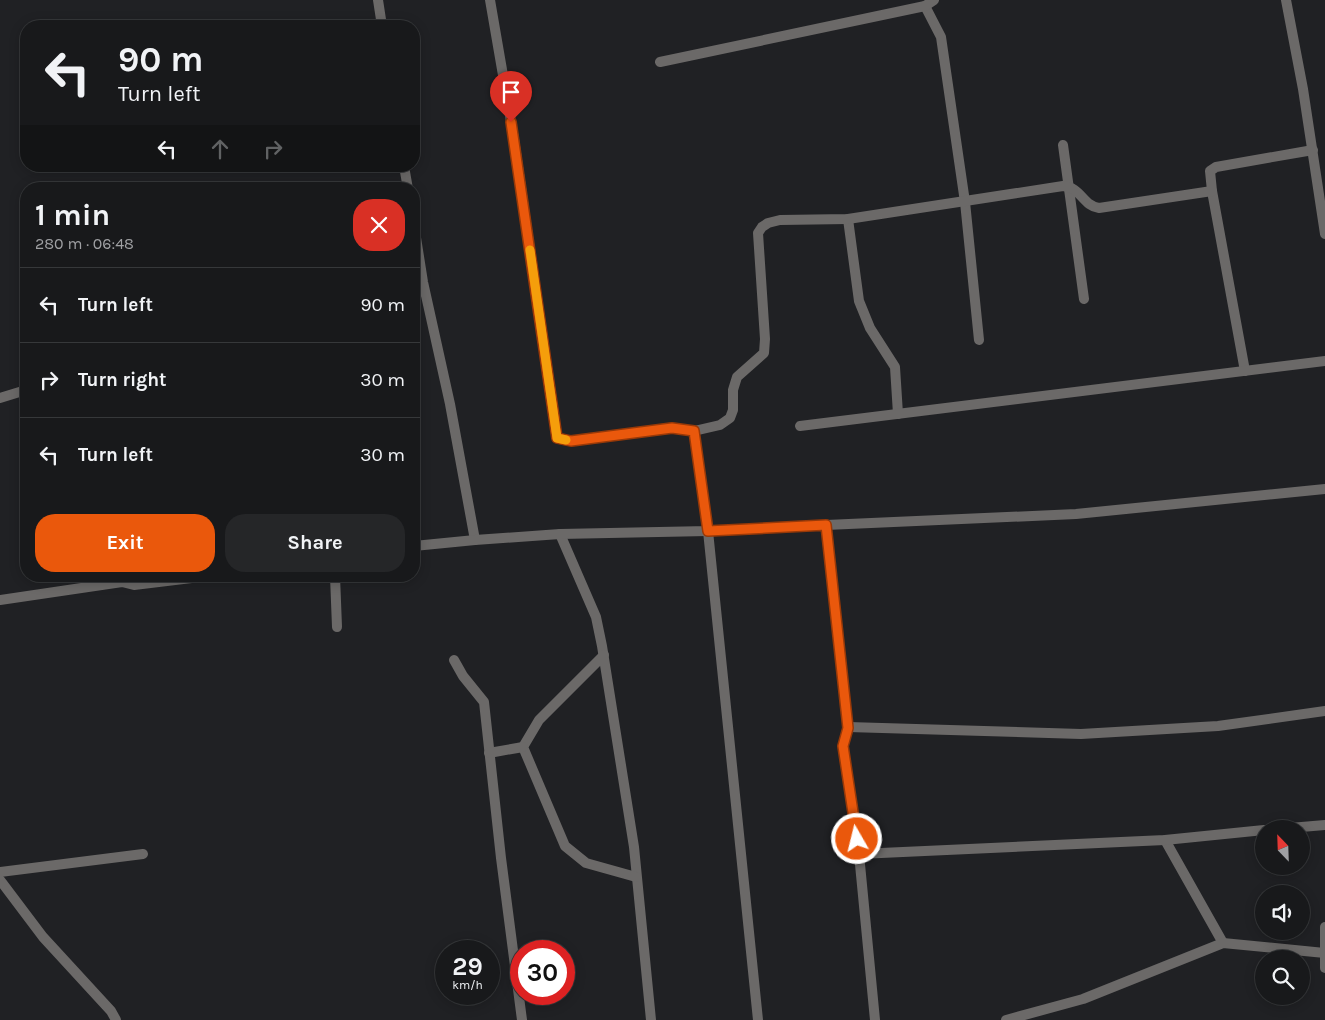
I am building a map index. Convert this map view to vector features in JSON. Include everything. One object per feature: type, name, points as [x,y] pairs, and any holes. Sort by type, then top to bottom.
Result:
[{"type":"street","points":[[378,0],[381,20]]},
{"type":"street","points":[[490,0],[514,139],[557,438],[571,441],[672,428],[694,431],[720,425],[730,418],[733,410],[733,390],[737,377],[764,353],[765,340],[758,233],[768,223],[780,220],[848,219],[1069,186],[1079,192],[1089,205],[1099,208],[1212,192]]},
{"type":"street","points":[[1286,0],[1313,150],[1322,188],[1325,234]]},
{"type":"street","points":[[660,62],[930,3],[941,37],[965,202],[979,340]]},
{"type":"street","points":[[1063,145],[1084,299]]},
{"type":"street","points":[[1244,371],[1210,172],[1216,167],[1313,150]]},
{"type":"street","points":[[848,219],[859,301],[870,328],[895,367],[898,414]]},
{"type":"street","points":[[420,291],[450,404],[475,540]]},
{"type":"street","points":[[800,426],[1325,361]]},
{"type":"street","points":[[0,398],[20,392]]},
{"type":"street","points":[[694,431],[708,531],[758,1020]]},
{"type":"street","points":[[420,545],[560,534],[708,531],[1076,514],[1325,489]]},
{"type":"street","points":[[826,525],[848,728],[843,746],[859,854],[875,1020]]},
{"type":"street","points":[[560,534],[596,617],[604,655],[634,847],[651,1020]]},
{"type":"street","points":[[0,600],[104,582]]},
{"type":"street","points":[[127,582],[134,586],[164,582]]},
{"type":"street","points":[[335,582],[337,627]]},
{"type":"street","points":[[489,753],[523,747],[539,720],[604,655]]},
{"type":"street","points":[[454,660],[463,676],[484,702],[522,1020]]},
{"type":"street","points":[[848,728],[1081,734],[1218,726],[1325,711]]},
{"type":"street","points":[[523,747],[565,846],[586,863],[636,877]]},
{"type":"street","points":[[1310,826],[1325,825]]},
{"type":"street","points":[[859,854],[1165,840],[1255,831]]},
{"type":"street","points":[[1165,840],[1223,943]]},
{"type":"street","points":[[0,872],[143,854]]},
{"type":"street","points":[[0,880],[43,937],[111,1011],[116,1020]]},
{"type":"street","points":[[1325,927],[1325,968]]},
{"type":"street","points":[[1006,1020],[1083,999],[1223,943],[1325,953]]},
{"type":"slow traffic","points":[[530,250],[557,438],[566,440]]},
{"type":"route","points":[[511,122],[557,438],[571,441],[672,428],[694,431],[708,531],[826,525],[848,728],[843,746],[857,839]]}]
